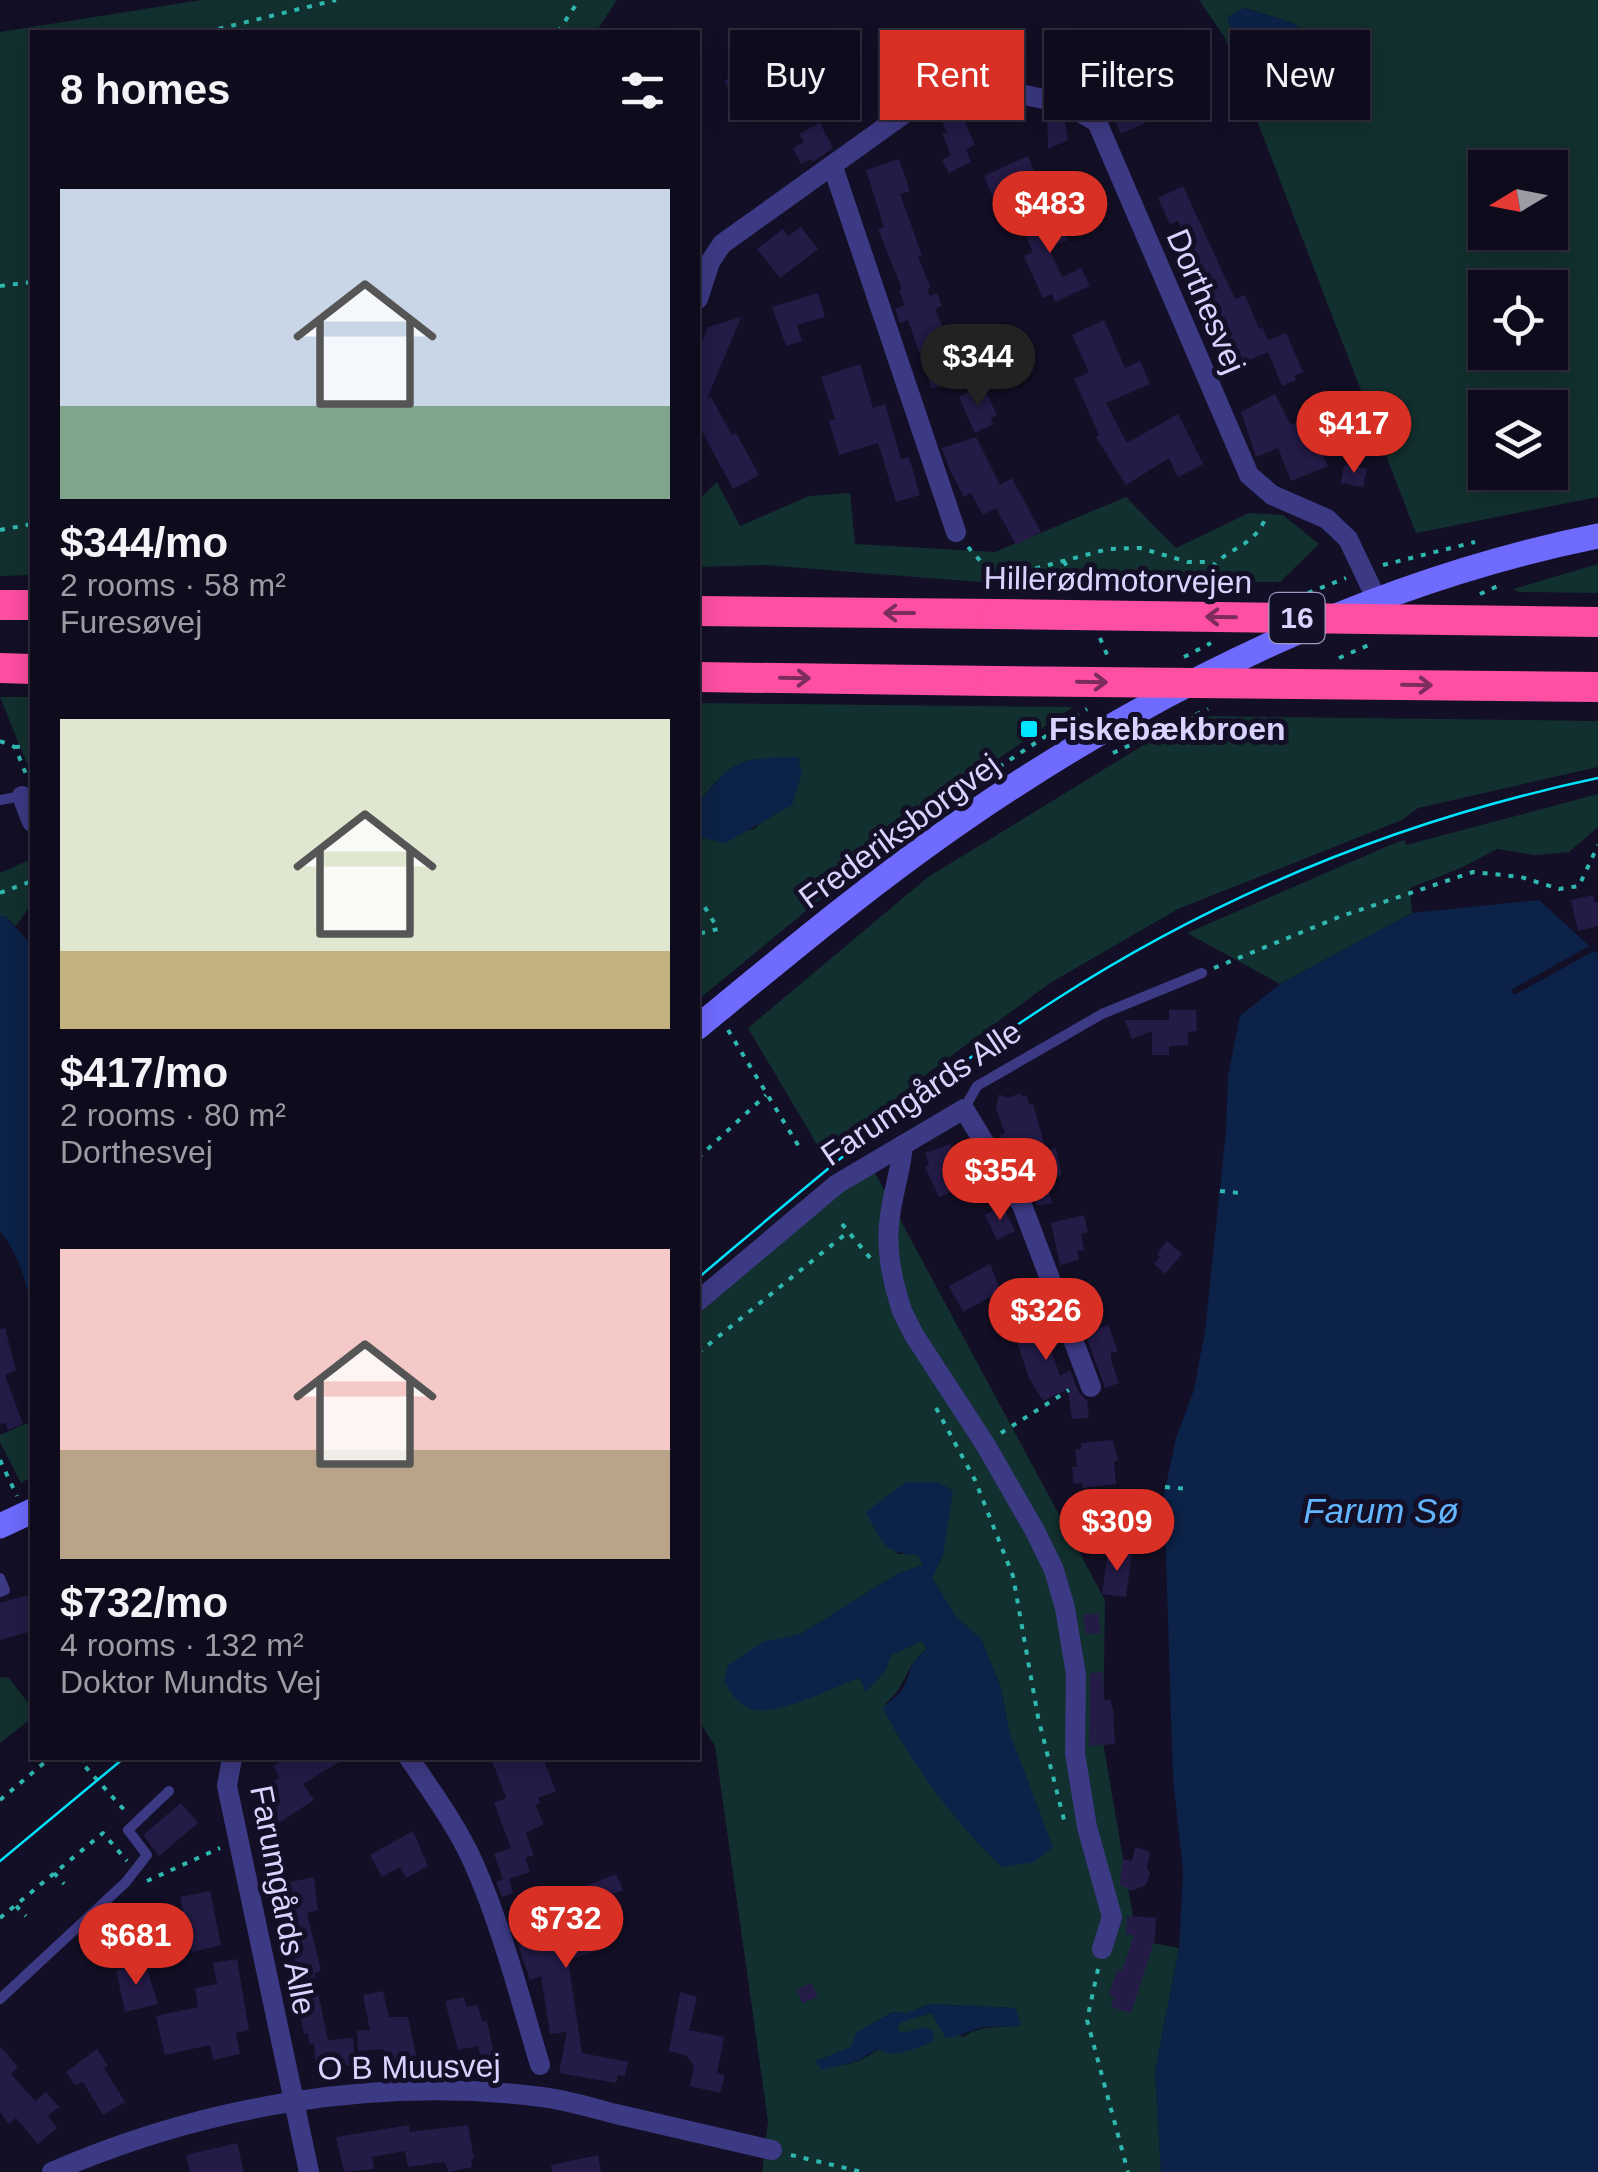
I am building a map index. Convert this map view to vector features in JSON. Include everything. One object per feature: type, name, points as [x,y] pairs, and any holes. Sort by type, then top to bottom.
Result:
[{"type":"highway","points":[[0,605],[30,605]]},
{"type":"highway","name":"Hillerødmotorvejen","points":[[700,611],[1598,622]]},
{"type":"highway","points":[[0,668],[30,669]]},
{"type":"highway","name":"16","points":[[700,677],[1598,687]]},
{"type":"street","name":"Dorthesvej","points":[[833,167],[929,96],[971,83],[1066,104],[1097,122],[1249,475],[1272,495],[1327,520],[1348,540],[1377,600]]},
{"type":"street","points":[[700,293],[710,262],[722,244],[833,167],[956,532]]},
{"type":"street","name":"Frederiksborgvej","points":[[707,1019],[875,884],[960,822],[1134,713],[1216,670],[1377,600],[1522,554],[1598,536]]},
{"type":"street","points":[[22,796],[30,817]]},
{"type":"street","points":[[964,1109],[1022,1204],[1089,1383]]},
{"type":"street","name":"Farumgårds Alle","points":[[700,1299],[837,1184],[964,1109]]},
{"type":"street","points":[[903,1145],[902,1171],[890,1216],[890,1273],[902,1310],[1035,1531],[1054,1570],[1065,1608],[1076,1675],[1078,1771],[1086,1827],[1112,1917],[1102,1949]]},
{"type":"street","points":[[0,1526],[29,1512]]},
{"type":"street","name":"Farumgårds Alle","points":[[232,1760],[226,1786],[309,2172]]},
{"type":"street","points":[[409,1760],[451,1820],[474,1865],[540,2065]]},
{"type":"street","name":"O B Muusvej","points":[[52,2172],[117,2146],[293,2100],[450,2092],[544,2097],[772,2150]]},
{"type":"lane","points":[[0,800],[22,796]]},
{"type":"lane","name":"Farumgårds Alle","points":[[964,1109],[977,1086],[1102,1014],[1202,973]]},
{"type":"lane","points":[[0,1578],[5,1590],[0,1592]]},
{"type":"lane","points":[[0,1999],[135,1870],[147,1855],[128,1830],[169,1791]]},
{"type":"path","points":[[214,30],[336,0]]},
{"type":"path","points":[[559,30],[579,0]]},
{"type":"path","points":[[0,286],[30,282]]},
{"type":"path","points":[[956,532],[983,564],[1011,575],[1108,550],[1140,548],[1188,562],[1213,562],[1260,532],[1272,495]]},
{"type":"path","points":[[0,530],[30,524]]},
{"type":"path","points":[[1064,561],[1078,593]]},
{"type":"path","points":[[1202,602],[1213,562]]},
{"type":"path","points":[[1479,594],[1510,582]]},
{"type":"path","points":[[1094,625],[1108,656]]},
{"type":"path","points":[[1337,659],[1372,644]]},
{"type":"path","points":[[1111,754],[1217,705]]},
{"type":"path","points":[[1134,713],[1145,738]]},
{"type":"path","points":[[0,741],[14,747],[30,746]]},
{"type":"path","points":[[14,747],[20,758]]},
{"type":"path","points":[[1202,973],[1339,917],[1473,872],[1520,878],[1559,889],[1579,886],[1598,845]]},
{"type":"path","points":[[0,893],[30,883]]},
{"type":"path","points":[[700,899],[718,929],[700,934]]},
{"type":"path","points":[[707,1019],[766,1095],[801,1150]]},
{"type":"path","points":[[700,1156],[766,1095]]},
{"type":"path","points":[[1220,1190],[1239,1192]]},
{"type":"path","points":[[842,1224],[878,1267],[890,1273]]},
{"type":"path","points":[[700,1351],[848,1232]]},
{"type":"path","points":[[985,1444],[1089,1383]]},
{"type":"path","points":[[929,1396],[974,1480],[1013,1576],[1038,1717],[1066,1829]]},
{"type":"path","points":[[0,1460],[29,1512]]},
{"type":"path","points":[[1165,1487],[1188,1489]]},
{"type":"path","points":[[0,1800],[48,1760]]},
{"type":"path","points":[[84,1760],[81,1762],[136,1823]]},
{"type":"path","points":[[0,1918],[103,1833],[144,1881],[223,1846]]},
{"type":"path","points":[[92,1842],[99,1850]]},
{"type":"path","points":[[54,1874],[64,1884]]},
{"type":"path","points":[[16,1906],[26,1916]]},
{"type":"path","points":[[1102,1949],[1087,2020],[1128,2172]]},
{"type":"path","points":[[772,2150],[862,2172]]},
{"type":"green space","points":[[201,0],[617,0],[597,30],[30,30],[30,575],[0,576],[0,32]]},
{"type":"green space","points":[[1199,0],[1598,0],[1598,497],[1416,533],[1257,120],[1370,120],[1370,30],[1302,30],[1293,23],[1245,8],[1228,17],[1235,30],[1230,30],[1230,51]]},
{"type":"green space","points":[[717,482],[740,526],[809,496],[850,493],[855,544],[995,552],[1126,497],[1176,548],[1249,513],[1283,515],[1319,544],[1280,582],[979,582],[764,565],[700,567],[700,498]]},
{"type":"green space","points":[[1598,564],[1598,593],[1513,589]]},
{"type":"green space","points":[[0,697],[30,697],[30,771]]},
{"type":"green space","points":[[700,703],[1073,707],[953,790],[700,998],[700,837],[754,829],[768,816],[792,805],[715,782],[700,801]]},
{"type":"green space","points":[[1191,716],[1598,721],[1598,767],[1418,808],[1402,820],[1178,909],[1050,983],[920,1079],[825,1158],[748,1028],[928,877]]},
{"type":"green space","points":[[1598,794],[1598,827],[1569,852],[1535,855],[1497,849],[1410,888],[1412,913],[1280,984],[1187,933],[1404,840],[1406,845]]},
{"type":"green space","points":[[30,859],[30,906],[16,926],[0,916],[0,873]]},
{"type":"green space","points":[[867,1158],[1105,1600],[1103,1742],[1137,1940],[1179,1948],[1155,2072],[1161,2172],[762,2172],[768,2121],[715,1746],[700,1722],[700,1308]],"holes":[[[952,1491],[943,1555],[932,1578],[956,1617],[981,1639],[1000,1685],[1010,1734],[885,1704],[927,1649],[922,1641],[891,1655],[885,1671],[866,1691],[859,1677],[783,1707],[728,1665],[763,1643],[801,1634],[897,1574],[923,1565],[918,1554],[896,1554]],[[930,2004],[1014,2008],[1013,2027],[980,2029],[963,2037],[931,2013],[900,2022],[897,2028],[902,2033],[853,2063],[817,2061],[852,2047],[856,2033],[893,2012],[907,2013]]]},
{"type":"green space","points":[[30,1422],[30,1478],[21,1483],[0,1435]]},
{"type":"green space","points":[[8,1677],[30,1705],[30,1720],[0,1743],[0,1678]]},
{"type":"water","points":[[1244,8],[1293,23],[1301,30],[1232,30],[1227,18]]},
{"type":"water","points":[[798,757],[802,773],[792,805],[725,843],[700,837],[700,802],[731,769],[763,758]]},
{"type":"water","name":"Farum Sø","points":[[1539,900],[1598,954],[1598,2172],[1161,2172],[1155,2072],[1179,1948],[1183,1871],[1173,1778],[1164,1494],[1176,1438],[1194,1390],[1205,1331],[1228,1076],[1240,1016],[1280,984],[1412,913]]},
{"type":"water","points":[[0,916],[5,916],[30,943],[30,1304],[22,1271],[0,1231]]},
{"type":"water","points":[[906,1482],[938,1482],[953,1491],[943,1555],[932,1578],[956,1617],[981,1639],[1000,1685],[1010,1734],[1053,1847],[1034,1862],[1002,1867],[984,1850],[936,1793],[883,1709],[901,1691],[912,1665],[927,1649],[922,1641],[891,1655],[885,1671],[866,1692],[859,1678],[790,1705],[762,1710],[742,1704],[724,1681],[728,1665],[763,1642],[801,1634],[897,1574],[923,1565],[918,1555],[897,1552],[884,1544],[866,1512]]},
{"type":"water","points":[[930,2004],[1015,2008],[1021,2025],[986,2027],[946,2038],[931,2013],[901,2022],[897,2028],[902,2033],[927,2027],[933,2031],[933,2041],[919,2047],[898,2053],[877,2049],[858,2061],[821,2070],[816,2061],[851,2047],[856,2033],[893,2012],[907,2013]]},
{"type":"pier","points":[[1589,946],[1594,951],[1514,995],[1511,990]]},
{"type":"building","points":[[942,120],[964,120],[975,145],[966,149],[971,162],[949,173],[942,160],[951,155],[942,134],[947,132]]},
{"type":"building","points":[[1047,120],[1065,120],[1068,140],[1048,149]]},
{"type":"building","points":[[1115,120],[1144,120],[1145,123],[1121,134]]},
{"type":"building","points":[[820,123],[833,148],[813,162],[811,159],[801,164],[793,148],[804,142],[799,134]]},
{"type":"building","points":[[1028,156],[1037,177],[993,197],[984,176]]},
{"type":"building","points":[[899,159],[910,191],[900,194],[922,255],[918,257],[931,288],[927,289],[930,296],[937,293],[942,306],[935,309],[965,379],[932,389],[908,320],[900,323],[895,309],[905,305],[899,291],[902,289],[878,229],[884,227],[866,170]]},
{"type":"building","points":[[1183,186],[1235,299],[1245,295],[1259,329],[1262,327],[1268,340],[1286,333],[1303,372],[1294,376],[1296,380],[1282,386],[1268,352],[1231,368],[1181,253],[1190,249],[1178,221],[1170,224],[1158,198]]},
{"type":"building","points":[[1053,206],[1068,240],[1049,248],[1062,277],[1081,268],[1090,286],[1055,302],[1052,294],[1043,298],[1024,256],[1033,252],[1019,221]]},
{"type":"building","points":[[801,227],[818,249],[780,278],[757,249],[783,229],[788,236]]},
{"type":"building","points":[[818,293],[825,317],[797,325],[802,341],[786,346],[772,307]]},
{"type":"building","points":[[741,317],[707,399],[711,397],[732,435],[736,433],[759,475],[733,489],[700,428],[700,346],[708,327]]},
{"type":"building","points":[[1104,320],[1125,368],[1140,361],[1150,384],[1106,403],[1127,443],[1178,414],[1203,464],[1178,477],[1169,458],[1126,485],[1096,437],[1099,435],[1074,379],[1089,372],[1072,335]]},
{"type":"building","points":[[860,364],[873,408],[885,404],[901,459],[909,457],[920,495],[896,502],[878,443],[839,455],[829,421],[835,419],[821,377]]},
{"type":"building","points":[[977,388],[980,394],[986,392],[997,415],[991,418],[993,424],[975,433],[959,397]]},
{"type":"building","points":[[1275,394],[1291,425],[1307,418],[1328,466],[1291,481],[1278,448],[1256,457],[1241,412]]},
{"type":"building","points":[[976,437],[1000,485],[1012,478],[1041,532],[1016,545],[996,508],[983,515],[971,493],[964,497],[949,468],[942,448]]},
{"type":"building","points":[[1344,465],[1367,469],[1363,487],[1341,483]]},
{"type":"building","points":[[1593,895],[1595,903],[1598,902],[1598,926],[1578,931],[1571,900]]},
{"type":"building","points":[[1169,1010],[1196,1010],[1197,1031],[1188,1032],[1188,1045],[1169,1046],[1169,1055],[1152,1055],[1152,1031],[1132,1039],[1125,1020],[1169,1020]]},
{"type":"building","points":[[1021,1093],[1033,1104],[1046,1150],[1056,1148],[1062,1175],[1053,1178],[1055,1186],[1048,1187],[1052,1203],[1037,1206],[1018,1153],[1007,1154],[1000,1135],[1005,1133],[996,1108],[999,1094],[1007,1098]]},
{"type":"building","points":[[950,1144],[961,1188],[939,1197],[925,1167],[929,1164],[925,1153]]},
{"type":"building","points":[[1003,1206],[1015,1231],[997,1240],[985,1215]]},
{"type":"building","points":[[1084,1215],[1088,1232],[1081,1234],[1084,1250],[1077,1251],[1079,1260],[1060,1265],[1051,1223]]},
{"type":"building","points":[[1167,1241],[1182,1254],[1165,1274],[1154,1264]]},
{"type":"building","points":[[990,1264],[1001,1291],[963,1312],[949,1286]]},
{"type":"building","points":[[1042,1297],[1049,1315],[1040,1318],[1060,1376],[1070,1370],[1079,1393],[1087,1400],[1089,1418],[1072,1419],[1068,1389],[1043,1401],[1029,1378],[1012,1327],[1035,1320],[1029,1302]]},
{"type":"building","points":[[1108,1325],[1118,1351],[1111,1353],[1111,1360],[1119,1383],[1105,1388],[1085,1333]]},
{"type":"building","points":[[5,1328],[16,1370],[5,1375],[23,1424],[8,1430],[5,1423],[0,1424],[0,1329]]},
{"type":"building","points":[[1113,1440],[1118,1460],[1114,1462],[1116,1484],[1083,1488],[1082,1483],[1074,1484],[1072,1467],[1077,1467],[1075,1450],[1081,1449],[1081,1443]]},
{"type":"building","points":[[1108,1550],[1132,1553],[1126,1597],[1102,1594]]},
{"type":"building","points":[[30,1595],[30,1632],[0,1640],[0,1603]]},
{"type":"building","points":[[1098,1613],[1101,1633],[1086,1634],[1083,1615]]},
{"type":"building","points":[[1103,1672],[1104,1700],[1110,1700],[1113,1710],[1115,1744],[1089,1746],[1090,1673]]},
{"type":"building","points":[[283,1760],[343,1760],[303,1784],[314,1800],[277,1824],[260,1798],[278,1787],[274,1781],[280,1778],[273,1766]]},
{"type":"building","points":[[492,1760],[544,1760],[556,1791],[538,1798],[540,1803],[535,1805],[544,1824],[526,1833],[534,1855],[525,1858],[530,1872],[509,1879],[513,1893],[502,1897],[496,1882],[503,1879],[494,1854],[511,1848],[494,1803],[506,1798]]},
{"type":"building","points":[[181,1803],[198,1823],[159,1856],[143,1835]]},
{"type":"building","points":[[413,1831],[428,1866],[406,1878],[400,1867],[382,1877],[370,1855]]},
{"type":"building","points":[[1135,1847],[1150,1852],[1150,1873],[1146,1885],[1131,1891],[1120,1884],[1123,1859],[1132,1861]]},
{"type":"building","points":[[616,1874],[623,1890],[574,1909],[596,1951],[568,1960],[582,2053],[628,2062],[625,2076],[618,2075],[616,2083],[559,2073],[567,2032],[550,2034],[541,1976],[530,1980],[518,1945],[528,1941],[516,1913]]},
{"type":"building","points":[[314,1877],[318,1910],[307,1913],[321,1971],[314,1973],[328,2040],[353,2038],[355,2065],[316,2067],[314,2043],[309,2044],[308,2033],[304,2034],[296,1994],[301,1993],[281,1884]]},
{"type":"building","points":[[210,1891],[221,1945],[192,1952],[180,1897]]},
{"type":"building","points":[[1127,1916],[1156,1918],[1155,1939],[1131,2013],[1111,2007],[1114,1997],[1109,1995],[1134,1935],[1126,1934]]},
{"type":"building","points":[[237,1959],[249,2030],[236,2033],[240,2054],[213,2060],[210,2045],[165,2055],[156,2016],[198,2007],[195,1988],[217,1984],[213,1963]]},
{"type":"building","points":[[145,1964],[158,2004],[125,2012],[116,1970]]},
{"type":"building","points":[[811,1983],[818,1997],[803,2003],[797,1990]]},
{"type":"building","points":[[383,1991],[389,2017],[408,2017],[416,2055],[386,2061],[383,2049],[358,2051],[357,2031],[370,2030],[363,1995]]},
{"type":"building","points":[[680,1992],[697,1997],[689,2030],[724,2037],[717,2073],[725,2075],[720,2093],[690,2086],[694,2066],[687,2056],[669,2051]]},
{"type":"building","points":[[464,1997],[466,2007],[478,2005],[482,2022],[487,2021],[498,2072],[485,2075],[478,2046],[458,2050],[445,2001]]},
{"type":"building","points":[[0,2046],[18,2067],[11,2074],[35,2101],[46,2092],[59,2107],[48,2116],[57,2128],[38,2144],[16,2118],[9,2124],[0,2112]]},
{"type":"building","points":[[97,2049],[125,2102],[103,2115],[83,2082],[75,2085],[66,2072]]},
{"type":"building","points":[[409,2125],[410,2132],[468,2125],[472,2167],[448,2172],[443,2162],[408,2167],[405,2151],[372,2157],[374,2169],[344,2172],[336,2137]]},
{"type":"building","points":[[237,2143],[244,2172],[190,2172],[186,2155]]},
{"type":"building","points":[[598,2155],[601,2172],[552,2172],[551,2165]]},
{"type":"tram line","points":[[700,1276],[962,1064],[1118,961],[1316,864],[1455,815],[1598,778]]},
{"type":"tram line","points":[[0,1861],[122,1760]]},
{"type":"place","name":"Fiskebækbroen","points":[[1029,729]]}]
